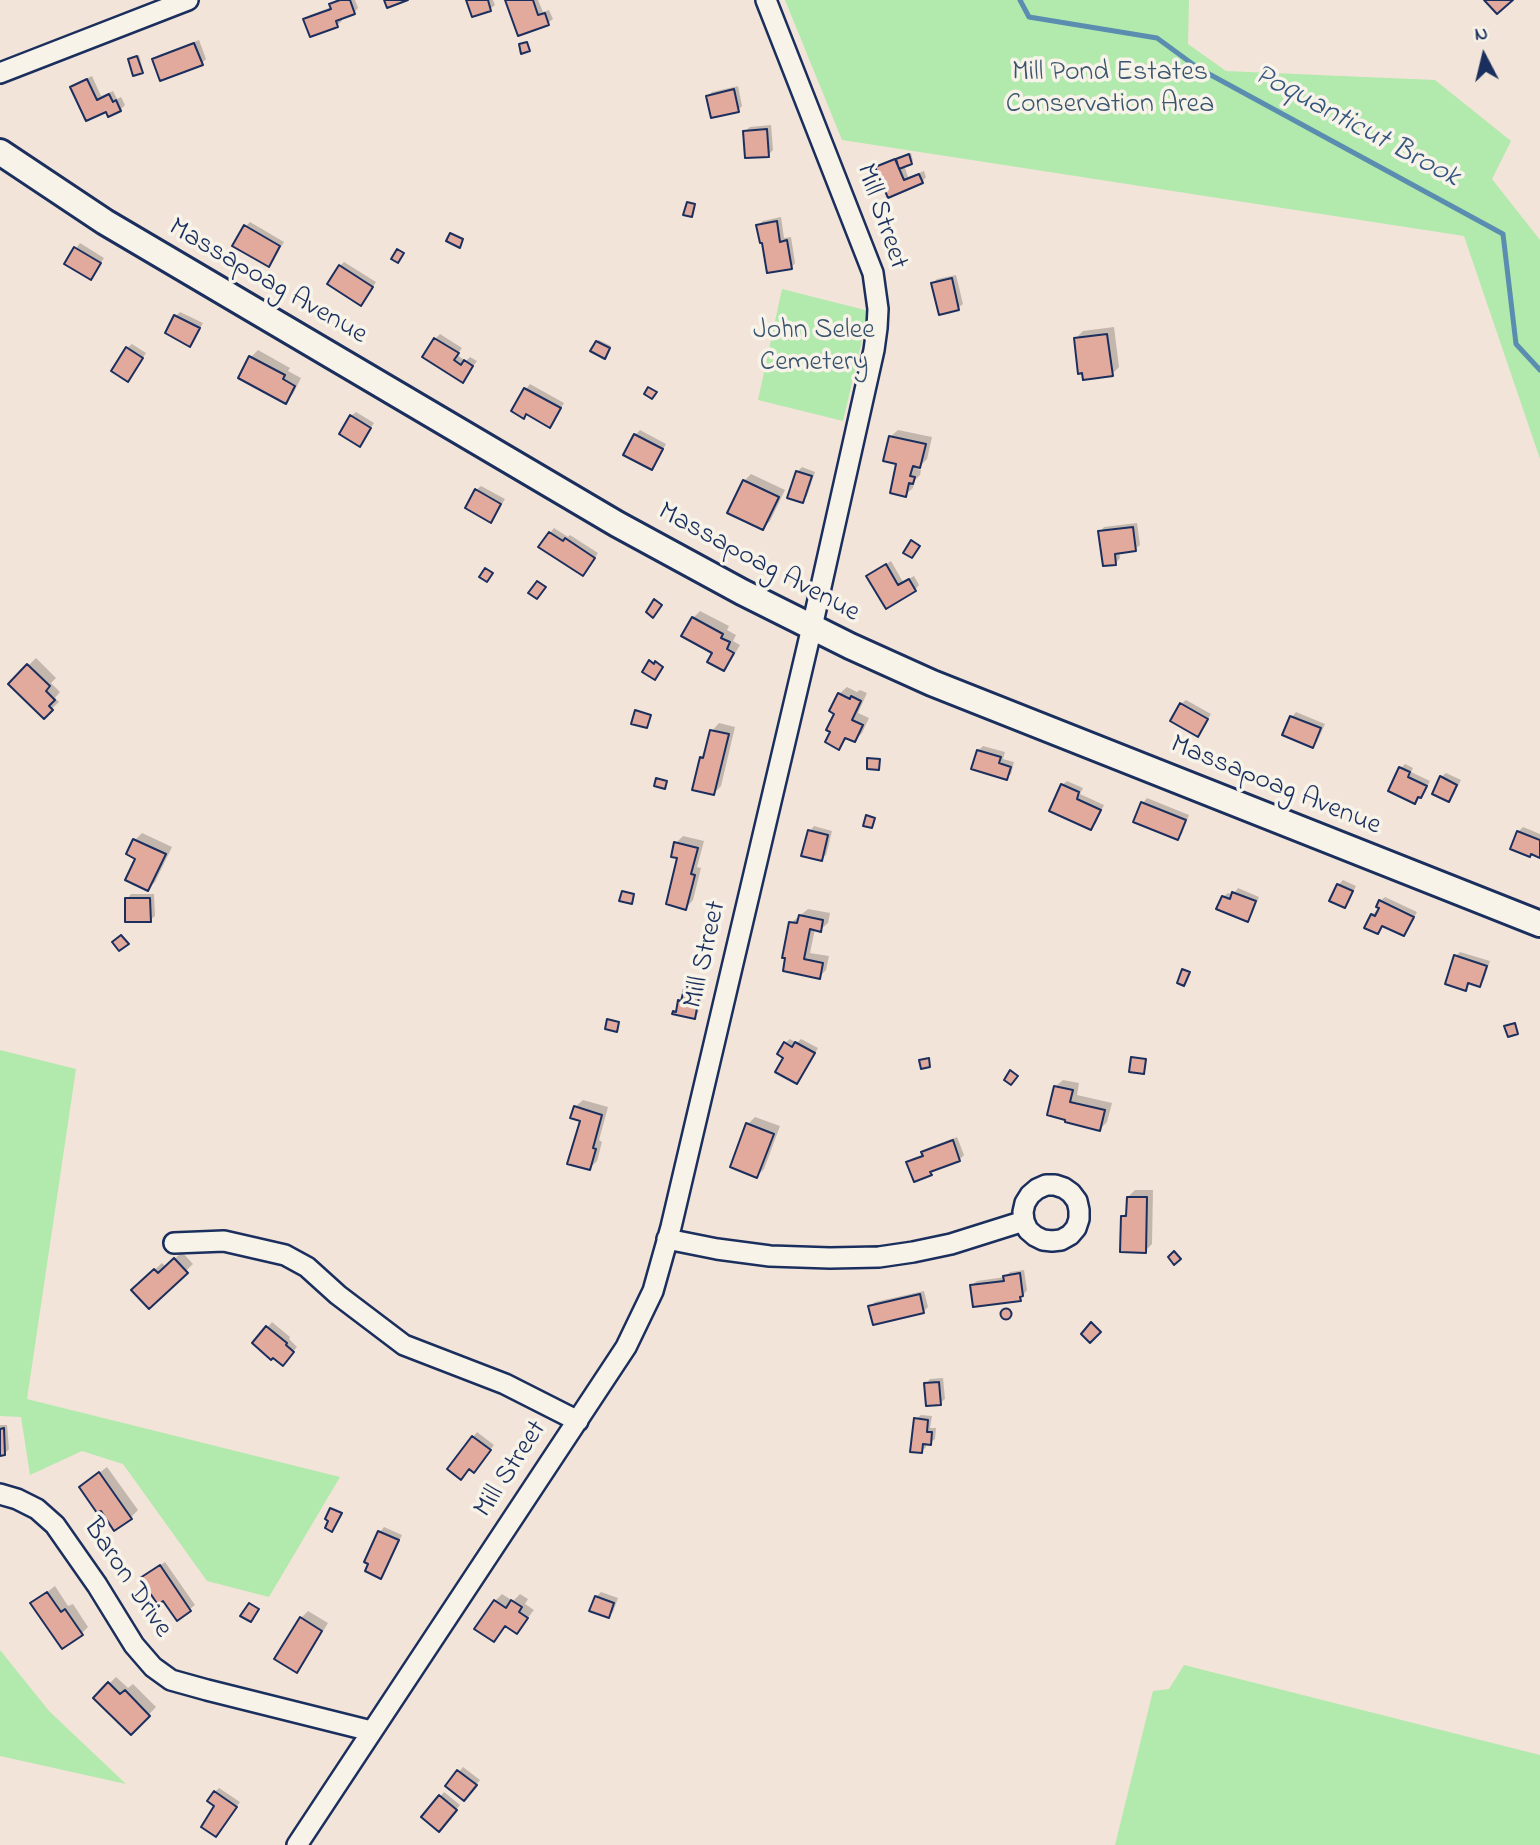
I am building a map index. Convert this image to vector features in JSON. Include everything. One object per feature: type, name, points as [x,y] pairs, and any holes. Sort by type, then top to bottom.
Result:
[{"type":"main road","name":"Massapoag Avenue","points":[[0,152],[105,222],[605,517],[742,592],[932,683],[1540,924]]},
{"type":"street","points":[[0,74],[188,0]]},
{"type":"street","name":"Mill Street","points":[[297,1845],[626,1347],[653,1290],[667,1239],[812,627],[874,350],[878,309],[873,273],[766,0]]},
{"type":"street","points":[[667,1239],[717,1250],[770,1256],[879,1257],[951,1244],[1024,1221]]},
{"type":"street","points":[[174,1243],[224,1241],[285,1255],[307,1267],[338,1295],[404,1345],[505,1384],[578,1421]]},
{"type":"street","name":"Baron Drive","points":[[0,1494],[37,1509],[55,1525],[134,1645],[153,1667],[172,1680],[372,1731]]},
{"type":"green space","name":"Mill Pond Estates Conservation Area","points":[[785,0],[1189,0],[1188,44],[1226,71],[1435,80],[1511,141],[1492,179],[1540,240],[1540,459],[1464,236],[842,140]]},
{"type":"green space","name":"John Selee Cemetery","points":[[782,289],[869,311],[843,421],[758,400]]},
{"type":"green space","points":[[0,1050],[76,1069],[27,1399],[340,1477],[269,1597],[207,1581],[123,1464],[82,1451],[30,1475],[21,1417],[0,1416]]},
{"type":"green space","points":[[0,1650],[49,1711],[126,1784],[0,1756]]},
{"type":"green space","points":[[1184,1665],[1540,1755],[1540,1845],[1115,1845],[1153,1691],[1169,1689]]},
{"type":"building","points":[[350,0],[355,14],[336,21],[338,27],[310,37],[303,19],[331,9],[329,4]]},
{"type":"building","points":[[384,0],[408,0],[387,8]]},
{"type":"building","points":[[466,0],[488,0],[491,11],[472,17]]},
{"type":"building","points":[[505,0],[533,0],[538,15],[545,13],[549,25],[518,36]]},
{"type":"building","points":[[1484,0],[1513,0],[1497,14]]},
{"type":"building","points":[[527,42],[530,51],[521,54],[519,44]]},
{"type":"building","points":[[194,43],[203,65],[160,81],[152,59]]},
{"type":"building","points":[[137,56],[143,73],[133,76],[128,59]]},
{"type":"building","points":[[87,79],[97,100],[109,94],[113,102],[116,100],[121,111],[108,117],[106,112],[86,121],[70,87]]},
{"type":"building","points":[[734,89],[739,112],[711,118],[706,96]]},
{"type":"building","points":[[767,129],[769,157],[745,158],[743,131]]},
{"type":"building","points":[[909,154],[912,164],[899,169],[896,159]]},
{"type":"building","points":[[895,159],[904,180],[919,174],[923,183],[888,198],[875,167]]},
{"type":"building","points":[[687,202],[695,204],[692,217],[683,215]]},
{"type":"building","points":[[777,221],[780,242],[787,240],[792,269],[767,273],[756,225]]},
{"type":"building","points":[[244,225],[280,246],[269,267],[232,246]]},
{"type":"building","points":[[450,233],[463,239],[460,248],[446,241]]},
{"type":"building","points":[[74,247],[101,263],[91,280],[64,264]]},
{"type":"building","points":[[397,249],[404,253],[398,263],[391,259]]},
{"type":"building","points":[[339,265],[373,287],[361,306],[327,284]]},
{"type":"building","points":[[952,278],[959,310],[939,315],[931,283]]},
{"type":"building","points":[[174,315],[200,328],[190,347],[165,333]]},
{"type":"building","points":[[1107,334],[1113,376],[1083,380],[1082,373],[1078,374],[1074,338]]},
{"type":"building","points":[[434,338],[459,353],[454,360],[461,365],[464,360],[473,366],[463,383],[422,357]]},
{"type":"building","points":[[596,341],[610,348],[605,359],[590,351]]},
{"type":"building","points":[[126,347],[143,358],[128,382],[111,371]]},
{"type":"building","points":[[249,356],[285,375],[283,379],[295,386],[286,404],[238,378]]},
{"type":"building","points":[[648,387],[657,392],[652,399],[644,394]]},
{"type":"building","points":[[524,388],[561,408],[550,428],[526,414],[524,419],[511,411]]},
{"type":"building","points":[[350,415],[371,428],[360,447],[339,434]]},
{"type":"building","points":[[634,434],[663,449],[652,470],[623,455]]},
{"type":"building","points":[[889,436],[926,444],[920,468],[913,466],[910,476],[915,477],[913,484],[909,483],[906,497],[890,493],[896,464],[883,461]]},
{"type":"building","points":[[796,471],[812,476],[803,503],[787,498]]},
{"type":"building","points":[[743,480],[779,497],[763,530],[727,513]]},
{"type":"building","points":[[475,489],[501,504],[491,523],[465,508]]},
{"type":"building","points":[[1133,527],[1136,551],[1115,554],[1116,565],[1103,566],[1098,531]]},
{"type":"building","points":[[549,532],[563,541],[565,538],[595,558],[583,576],[538,547]]},
{"type":"building","points":[[911,540],[920,546],[912,558],[903,553]]},
{"type":"building","points":[[886,564],[898,585],[909,579],[916,591],[886,609],[866,576]]},
{"type":"building","points":[[485,568],[493,573],[487,582],[479,577]]},
{"type":"building","points":[[537,581],[546,587],[537,599],[528,593]]},
{"type":"building","points":[[654,599],[662,605],[653,618],[646,612]]},
{"type":"building","points":[[692,617],[723,634],[721,638],[730,642],[727,649],[734,653],[724,671],[707,662],[712,653],[681,636]]},
{"type":"building","points":[[649,660],[663,667],[655,680],[642,672]]},
{"type":"building","points":[[27,664],[50,686],[46,691],[55,700],[49,706],[53,710],[44,719],[8,684]]},
{"type":"building","points":[[838,693],[861,701],[852,720],[863,725],[855,742],[845,738],[839,750],[825,742],[830,732],[826,730],[834,714],[829,711]]},
{"type":"building","points":[[1180,703],[1208,719],[1198,737],[1170,721]]},
{"type":"building","points":[[635,710],[651,715],[647,728],[631,724]]},
{"type":"building","points":[[1290,716],[1321,728],[1313,748],[1282,735]]},
{"type":"building","points":[[710,730],[729,734],[714,795],[692,790]]},
{"type":"building","points":[[977,750],[1001,757],[999,763],[1011,767],[1007,780],[971,769]]},
{"type":"building","points":[[867,758],[880,759],[879,770],[867,769]]},
{"type":"building","points":[[1399,767],[1410,772],[1408,777],[1427,786],[1415,804],[1388,791]]},
{"type":"building","points":[[1440,776],[1457,785],[1449,802],[1432,794]]},
{"type":"building","points":[[656,778],[667,781],[665,789],[654,786]]},
{"type":"building","points":[[1061,784],[1079,792],[1077,799],[1101,810],[1091,830],[1049,811]]},
{"type":"building","points":[[1141,802],[1186,820],[1178,840],[1133,822]]},
{"type":"building","points":[[866,815],[875,818],[872,828],[863,826]]},
{"type":"building","points":[[808,830],[828,835],[822,861],[801,856]]},
{"type":"building","points":[[1517,831],[1540,840],[1540,858],[1510,849]]},
{"type":"building","points":[[133,839],[166,854],[148,891],[125,880],[135,859],[126,854]]},
{"type":"building","points":[[674,842],[698,848],[691,874],[695,875],[686,910],[666,904],[677,858],[671,857]]},
{"type":"building","points":[[1337,884],[1353,891],[1345,908],[1329,901]]},
{"type":"building","points":[[622,891],[634,894],[632,904],[619,901]]},
{"type":"building","points":[[1232,892],[1256,901],[1248,922],[1216,909],[1222,896],[1230,899]]},
{"type":"building","points":[[125,898],[150,898],[151,922],[125,922]]},
{"type":"building","points":[[1379,900],[1414,917],[1404,936],[1382,926],[1378,934],[1364,928],[1371,914],[1375,916]]},
{"type":"building","points":[[799,915],[823,920],[821,932],[810,929],[804,959],[823,963],[820,979],[783,971],[785,958],[782,958],[789,922],[797,923]]},
{"type":"building","points":[[121,935],[129,944],[119,951],[112,942]]},
{"type":"building","points":[[1454,955],[1487,966],[1480,987],[1468,983],[1466,991],[1445,984]]},
{"type":"building","points":[[1182,969],[1190,972],[1184,986],[1177,983]]},
{"type":"building","points":[[684,989],[700,992],[695,1019],[672,1014],[673,1011],[676,1012]]},
{"type":"building","points":[[607,1019],[619,1022],[617,1032],[605,1029]]},
{"type":"building","points":[[1515,1023],[1518,1034],[1508,1037],[1504,1026]]},
{"type":"building","points":[[784,1042],[792,1047],[795,1042],[815,1053],[797,1084],[775,1072],[783,1058],[777,1054]]},
{"type":"building","points":[[1131,1057],[1146,1059],[1144,1074],[1129,1072]]},
{"type":"building","points":[[929,1058],[930,1067],[921,1069],[919,1060]]},
{"type":"building","points":[[1010,1070],[1018,1076],[1011,1085],[1004,1080]]},
{"type":"building","points":[[1054,1086],[1073,1090],[1070,1102],[1105,1110],[1100,1131],[1047,1115]]},
{"type":"building","points":[[574,1106],[602,1115],[590,1170],[567,1164],[580,1121],[570,1118]]},
{"type":"building","points":[[746,1123],[774,1134],[757,1178],[730,1167]]},
{"type":"building","points":[[953,1140],[960,1161],[930,1172],[932,1175],[914,1182],[906,1162],[923,1156],[921,1152]]},
{"type":"building","points":[[1127,1197],[1147,1197],[1146,1253],[1120,1252],[1121,1216],[1126,1216]]},
{"type":"building","points":[[1174,1251],[1181,1259],[1174,1265],[1168,1257]]},
{"type":"building","points":[[174,1258],[188,1273],[149,1309],[131,1290],[154,1269],[158,1273]]},
{"type":"building","points":[[1020,1273],[1023,1296],[1020,1297],[1021,1301],[973,1307],[970,1285],[1004,1281],[1003,1276]]},
{"type":"building","points":[[920,1294],[924,1313],[873,1325],[868,1306]]},
{"type":"building","points":[[1006,1309],[1010,1310],[1010,1318],[1006,1319],[1002,1318],[1001,1314],[1002,1310]]},
{"type":"building","points":[[1091,1322],[1101,1332],[1090,1343],[1081,1334]]},
{"type":"building","points":[[266,1326],[294,1352],[283,1366],[273,1358],[271,1360],[252,1343]]},
{"type":"building","points":[[939,1382],[941,1405],[926,1406],[924,1383]]},
{"type":"building","points":[[914,1418],[928,1420],[927,1432],[932,1432],[931,1445],[923,1444],[922,1453],[910,1452]]},
{"type":"building","points":[[4,1428],[5,1455],[0,1456],[0,1429]]},
{"type":"building","points":[[472,1436],[491,1450],[474,1473],[469,1469],[461,1480],[447,1469]]},
{"type":"building","points":[[99,1472],[132,1519],[114,1531],[101,1511],[97,1513],[79,1487]]},
{"type":"building","points":[[330,1508],[342,1513],[332,1532],[325,1528],[328,1521],[325,1519]]},
{"type":"building","points":[[378,1531],[399,1540],[381,1579],[365,1571],[368,1564],[364,1562]]},
{"type":"building","points":[[160,1565],[191,1611],[177,1621],[163,1601],[158,1605],[140,1578]]},
{"type":"building","points":[[47,1592],[61,1612],[65,1609],[83,1635],[62,1649],[30,1603]]},
{"type":"building","points":[[595,1596],[614,1603],[609,1618],[589,1611]]},
{"type":"building","points":[[494,1600],[506,1608],[511,1600],[522,1607],[519,1612],[528,1618],[517,1634],[505,1626],[494,1642],[474,1629]]},
{"type":"building","points":[[249,1603],[259,1609],[251,1622],[240,1616]]},
{"type":"building","points":[[300,1617],[322,1631],[297,1673],[274,1659]]},
{"type":"building","points":[[108,1682],[120,1694],[125,1690],[150,1716],[131,1735],[93,1698]]},
{"type":"building","points":[[457,1770],[477,1785],[464,1801],[445,1786]]},
{"type":"building","points":[[214,1791],[237,1807],[216,1837],[201,1827],[214,1806],[207,1801]]},
{"type":"building","points":[[439,1795],[457,1810],[439,1832],[421,1817]]},
{"type":"waterway","name":"Poquanticut Brook","points":[[1020,0],[1029,17],[1157,38],[1198,68],[1503,234],[1516,344],[1540,370]]}]
